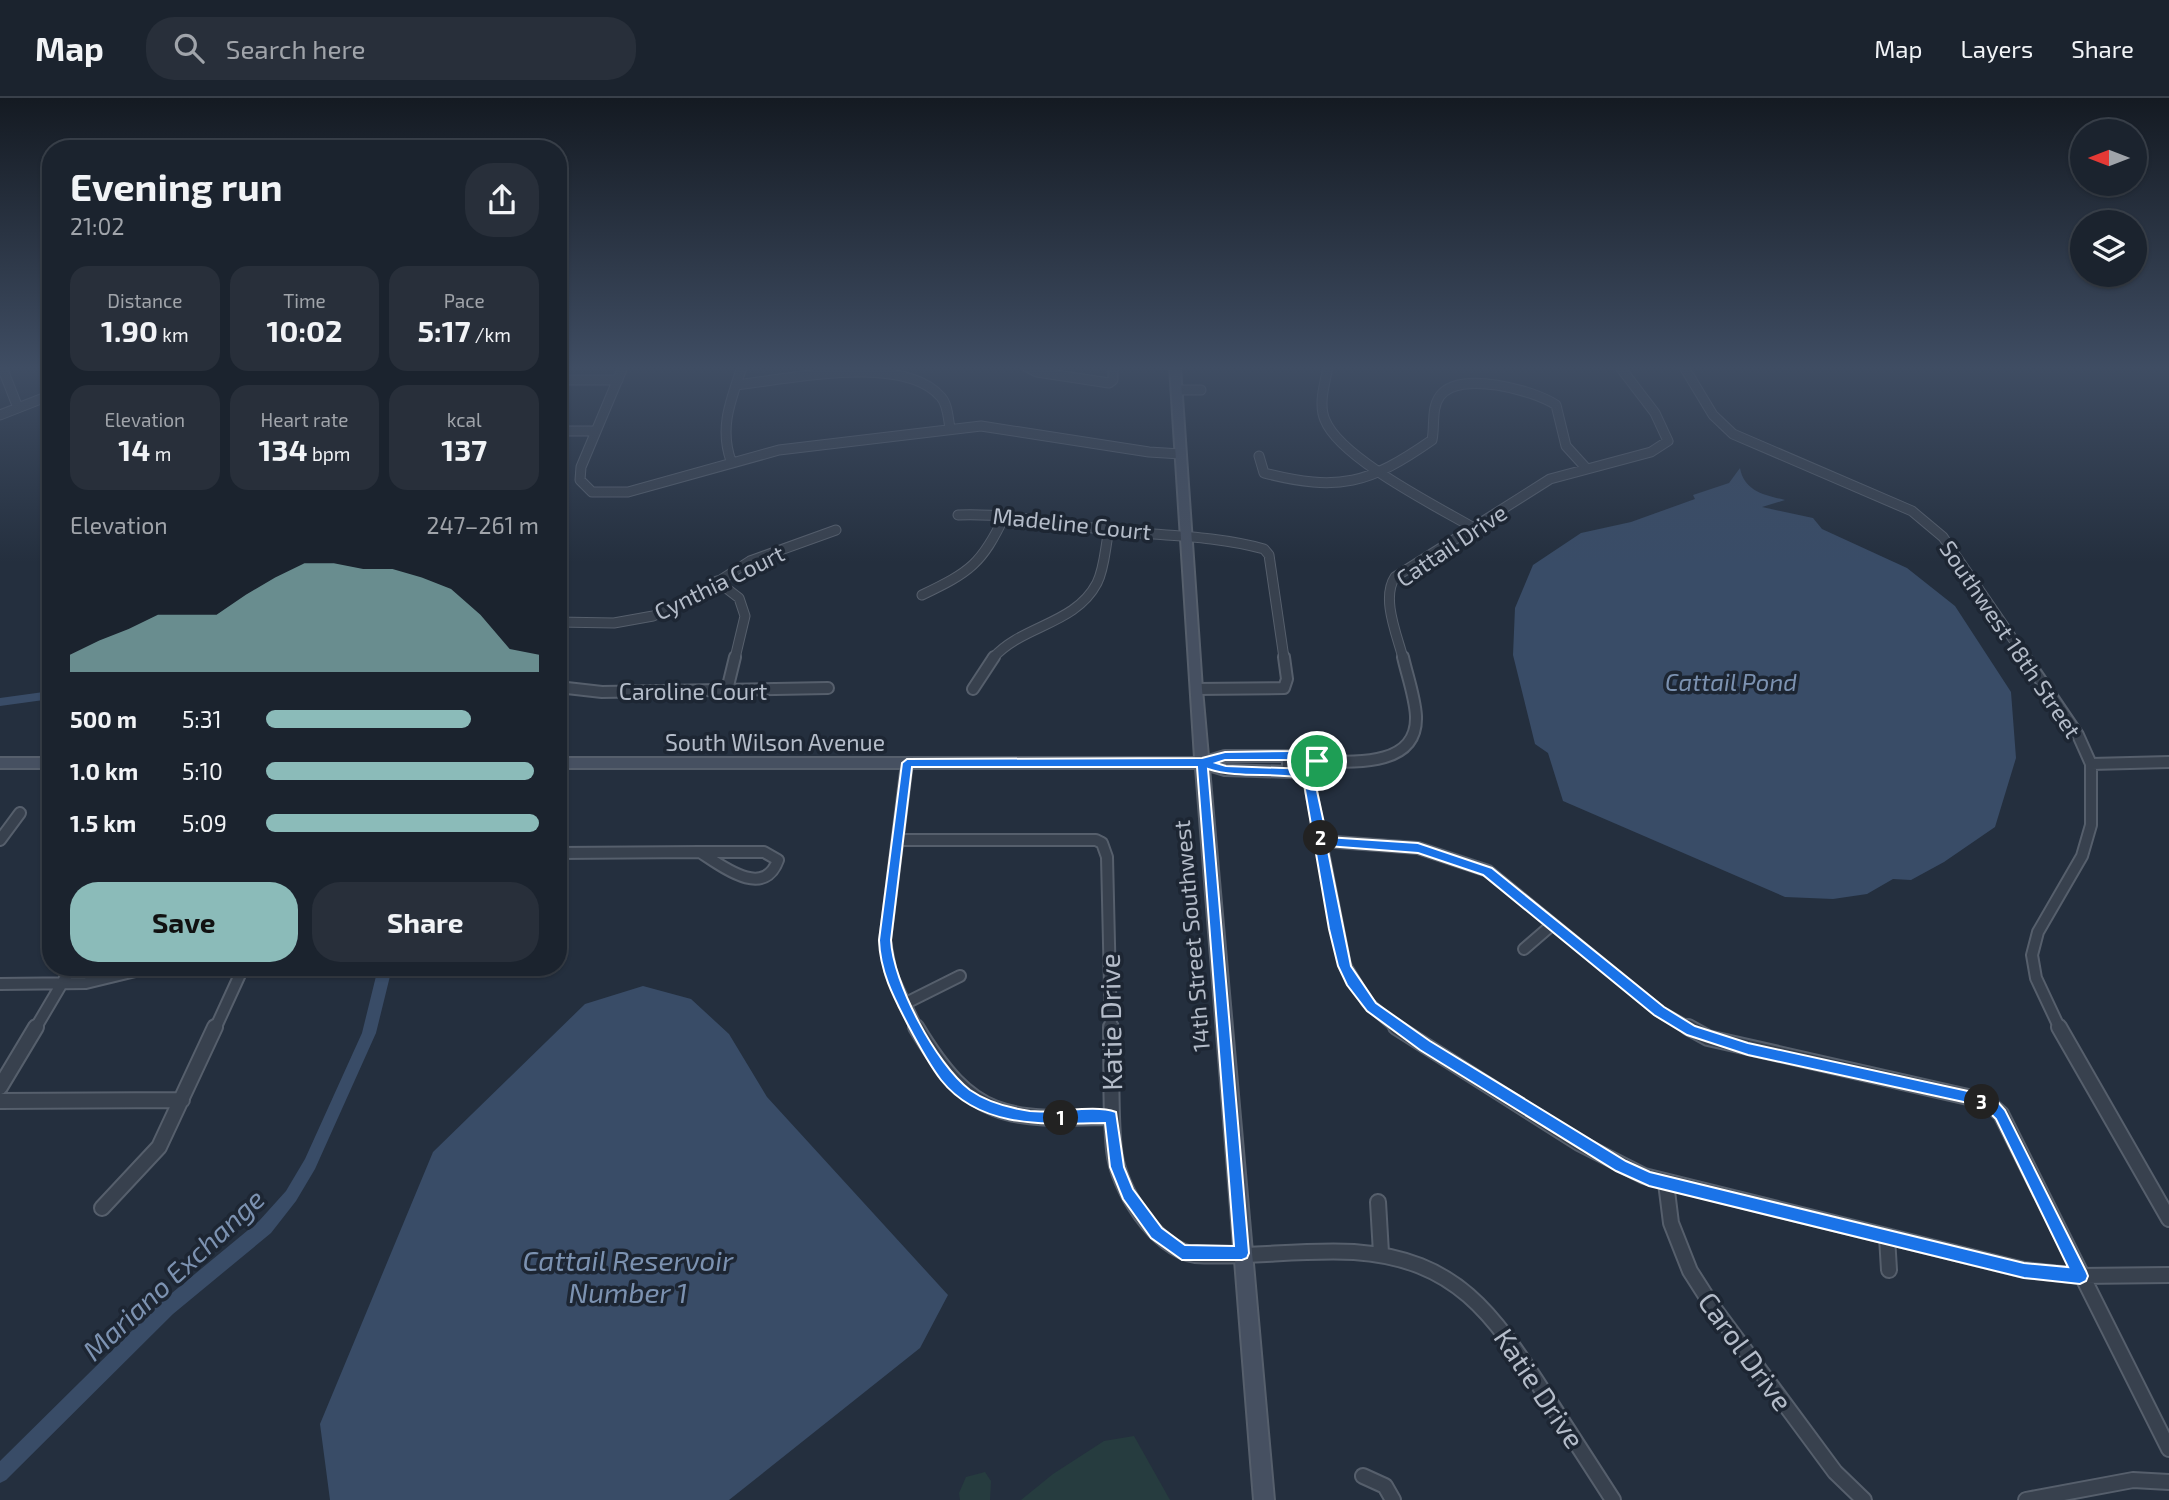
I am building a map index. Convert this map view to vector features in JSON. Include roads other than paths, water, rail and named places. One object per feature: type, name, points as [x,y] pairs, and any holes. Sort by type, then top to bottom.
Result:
[{"type":"main road","name":"14th Street Southwest","points":[[1180,432],[1196,689],[1265,1500]]},
{"type":"main road","points":[[0,763],[42,763]]},
{"type":"main road","name":"South Wilson Avenue","points":[[567,763],[1202,763]]},
{"type":"street","points":[[595,432],[580,476],[584,486],[592,492],[612,493],[638,490],[731,461],[779,450],[916,432]]},
{"type":"street","points":[[723,432],[723,442],[731,461]]},
{"type":"street","points":[[1023,432],[1149,452],[1181,454]]},
{"type":"street","points":[[1333,432],[1347,449],[1472,527]]},
{"type":"street","points":[[1259,456],[1264,473],[1320,485],[1349,484],[1382,471],[1432,440],[1433,432]]},
{"type":"street","points":[[1563,432],[1566,446],[1586,468]]},
{"type":"street","name":"Cattail Drive","points":[[1317,761],[1384,759],[1394,755],[1410,741],[1415,731],[1416,714],[1389,599],[1389,586],[1401,573],[1549,479],[1651,452],[1668,441],[1665,432]]},
{"type":"street","name":"Southwest 18th Street","points":[[1731,432],[1912,511],[1944,537],[2078,735],[2091,764],[2091,825],[2082,856],[2038,932],[2032,955],[2036,978],[2051,1013],[2169,1219]]},
{"type":"street","name":"Madeline Court","points":[[958,515],[1005,515],[1109,530],[1186,535],[1253,545],[1267,552],[1287,679],[1284,688],[1196,689]]},
{"type":"street","points":[[922,595],[964,575],[981,562],[1005,515]]},
{"type":"street","name":"Cynthia Court","points":[[567,622],[614,623],[653,616],[688,601],[750,561],[836,530]]},
{"type":"street","points":[[972,689],[991,660],[1002,649],[1069,613],[1086,599],[1099,577],[1109,530]]},
{"type":"street","points":[[718,581],[739,598],[745,616],[727,691]]},
{"type":"street","name":"Caroline Court","points":[[567,688],[602,692],[828,688]]},
{"type":"street","points":[[1305,753],[1317,761],[1315,771],[1308,775],[1292,772],[1287,764],[1290,756],[1305,753]]},
{"type":"street","name":"South Wilson Avenue","points":[[1202,763],[1225,756],[1290,756]]},
{"type":"street","points":[[2091,764],[2169,762]]},
{"type":"street","points":[[907,763],[885,956],[894,985],[937,1064],[966,1095],[994,1109],[1025,1117],[1111,1117]]},
{"type":"street","name":"South Wilson Avenue","points":[[1202,763],[1226,770],[1292,772]]},
{"type":"street","points":[[1308,775],[1322,841],[1335,929],[1345,966],[1356,988],[1371,1007],[1425,1046],[1621,1166],[1666,1183],[2024,1270],[2080,1276],[2169,1275]]},
{"type":"street","points":[[0,840],[20,813]]},
{"type":"street","name":"Katie Drive","points":[[898,840],[1097,840],[1102,843],[1107,857],[1111,1117],[1117,1167],[1128,1194],[1156,1233],[1182,1253],[1381,1253],[1412,1260],[1443,1275],[1481,1303],[1515,1346],[1613,1500]]},
{"type":"street","points":[[1322,841],[1399,845],[1456,859],[1488,872],[1659,1011],[1708,1038],[1968,1097],[1993,1107],[2001,1114],[2169,1449]]},
{"type":"street","points":[[567,853],[699,852],[764,852],[778,860],[777,868],[771,875],[760,880],[749,879],[699,852]]},
{"type":"street","points":[[1524,949],[1553,924]]},
{"type":"street","points":[[0,1087],[66,976]]},
{"type":"street","points":[[0,984],[61,984],[116,976]]},
{"type":"street","points":[[102,1208],[159,1147],[239,976]]},
{"type":"street","points":[[904,1004],[960,976]]},
{"type":"street","points":[[0,1101],[182,1100]]},
{"type":"street","name":"Carol Drive","points":[[1666,1183],[1673,1231],[1690,1271],[1713,1307],[1835,1472],[1864,1500]]},
{"type":"street","points":[[1378,1202],[1381,1253]]},
{"type":"street","points":[[1887,1237],[1889,1270]]},
{"type":"street","points":[[1363,1476],[1385,1486],[1393,1500]]},
{"type":"street","points":[[2026,1500],[2133,1480],[2169,1482]]},
{"type":"water","name":"Cattail Pond","points":[[1740,468],[1750,487],[1785,500],[1762,507],[1813,518],[1822,529],[1907,568],[1955,606],[2011,692],[2016,758],[1995,827],[1944,862],[1911,880],[1893,879],[1867,894],[1833,899],[1785,897],[1563,801],[1548,753],[1535,744],[1513,655],[1515,608],[1533,565],[1581,533],[1631,522],[1695,499],[1693,495],[1729,483]]},
{"type":"water","name":"Cattail Reservoir Number 1","points":[[643,986],[691,999],[729,1034],[767,1097],[948,1295],[920,1348],[729,1500],[330,1500],[320,1424],[433,1152],[585,1004]]},
{"type":"waterway","name":"Mariano Exchange","points":[[0,702],[42,696]]},
{"type":"waterway","name":"Mariano Exchange","points":[[0,1474],[167,1308],[265,1227],[291,1196],[310,1164],[369,1033],[383,976]]}]
